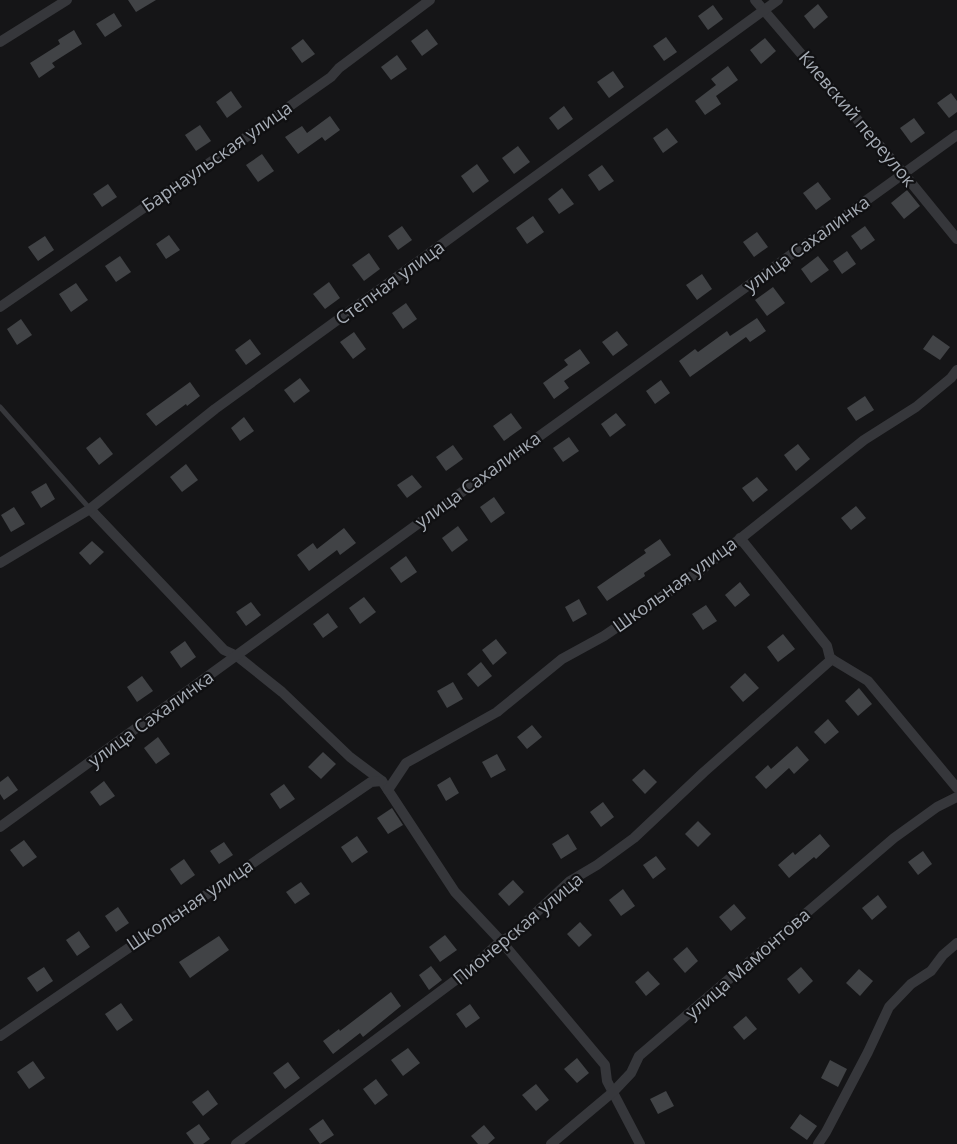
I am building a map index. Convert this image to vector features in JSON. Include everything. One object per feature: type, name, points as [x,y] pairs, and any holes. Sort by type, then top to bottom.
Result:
[{"type":"street","points":[[0,42],[67,0]]},
{"type":"street","name":"Барнаульская улица","points":[[0,307],[331,77],[339,68],[430,0]]},
{"type":"street","name":"Киевский переулок","points":[[755,0],[904,174],[957,240]]},
{"type":"street","name":"Степная улица","points":[[0,563],[90,509],[216,409],[778,0]]},
{"type":"street","name":"улица Сахалинка","points":[[0,827],[957,135]]},
{"type":"street","name":"Школьная улица","points":[[0,1036],[371,782],[385,786],[406,763],[497,712],[562,659],[604,636],[701,570],[864,440],[916,408],[951,378],[957,370]]},
{"type":"street","points":[[90,509],[224,650],[237,656],[282,692],[350,757],[385,786],[455,892],[501,941],[605,1066],[607,1081],[640,1144]]},
{"type":"street","points":[[740,538],[827,646],[830,658],[868,682],[957,788]]},
{"type":"street","name":"Пионерская улица","points":[[236,1144],[470,970],[501,941],[511,936],[570,882],[634,838],[704,772],[832,659]]},
{"type":"street","name":"улица Мамонтова","points":[[551,1144],[613,1092],[631,1073],[639,1056],[894,838],[937,807],[957,798]]},
{"type":"street","points":[[818,1144],[868,1052],[889,1007],[911,984],[931,970],[957,943]]},
{"type":"lane","points":[[0,407],[90,509]]},
{"type":"building","points":[[128,0],[156,0],[136,12]]},
{"type":"building","points":[[818,4],[828,17],[814,29],[804,16]]},
{"type":"building","points":[[713,5],[723,19],[708,30],[698,16]]},
{"type":"building","points":[[114,13],[122,26],[105,37],[96,24]]},
{"type":"building","points":[[427,29],[438,44],[422,56],[411,41]]},
{"type":"building","points":[[74,30],[82,44],[52,63],[55,67],[39,78],[30,63],[60,44],[58,40]]},
{"type":"building","points":[[666,37],[677,52],[664,61],[653,46]]},
{"type":"building","points":[[765,38],[776,51],[761,64],[750,50]]},
{"type":"building","points":[[303,39],[315,54],[302,63],[291,48]]},
{"type":"building","points":[[397,55],[407,69],[391,80],[381,67]]},
{"type":"building","points":[[728,66],[738,80],[716,96],[721,104],[705,115],[695,101],[716,85],[711,79]]},
{"type":"building","points":[[613,71],[624,87],[609,98],[597,82]]},
{"type":"building","points":[[231,91],[242,107],[227,118],[216,102]]},
{"type":"building","points":[[951,93],[957,101],[957,112],[949,118],[937,103]]},
{"type":"building","points":[[564,106],[573,119],[558,130],[549,118]]},
{"type":"building","points":[[330,116],[340,130],[325,141],[322,137],[298,154],[285,137],[302,126],[307,133]]},
{"type":"building","points":[[914,118],[925,133],[911,143],[900,128]]},
{"type":"building","points":[[200,125],[211,141],[196,151],[185,135]]},
{"type":"building","points":[[667,128],[678,142],[663,153],[653,138]]},
{"type":"building","points":[[518,146],[530,162],[514,174],[502,158]]},
{"type":"building","points":[[262,154],[274,171],[258,182],[246,165]]},
{"type":"building","points":[[477,164],[489,181],[473,193],[461,176]]},
{"type":"building","points":[[602,165],[614,181],[599,191],[588,175]]},
{"type":"building","points":[[818,182],[831,199],[816,210],[803,193]]},
{"type":"building","points":[[108,184],[117,197],[102,207],[93,194]]},
{"type":"building","points":[[562,188],[574,204],[559,214],[548,199]]},
{"type":"building","points":[[907,190],[920,206],[904,219],[891,203]]},
{"type":"building","points":[[533,216],[544,232],[527,244],[516,228]]},
{"type":"building","points":[[402,226],[412,240],[398,250],[388,236]]},
{"type":"building","points":[[865,226],[875,240],[861,250],[851,236]]},
{"type":"building","points":[[757,232],[768,247],[754,257],[743,242]]},
{"type":"building","points":[[169,235],[180,250],[166,259],[156,244]]},
{"type":"building","points":[[45,236],[54,250],[38,261],[28,247]]},
{"type":"building","points":[[847,251],[856,264],[842,274],[833,261]]},
{"type":"building","points":[[369,253],[380,269],[364,281],[352,265]]},
{"type":"building","points":[[120,256],[131,272],[116,282],[105,266]]},
{"type":"building","points":[[818,256],[829,270],[811,283],[801,269]]},
{"type":"building","points":[[702,274],[712,289],[697,300],[686,285]]},
{"type":"building","points":[[329,282],[340,298],[325,309],[313,294]]},
{"type":"building","points":[[76,283],[88,300],[71,312],[59,294]]},
{"type":"building","points":[[773,287],[785,303],[767,316],[755,300]]},
{"type":"building","points":[[406,303],[417,319],[403,329],[392,313]]},
{"type":"building","points":[[757,318],[766,331],[750,342],[746,337],[690,377],[679,361],[695,349],[698,352],[727,331],[730,336]]},
{"type":"building","points":[[21,319],[32,335],[17,345],[7,329]]},
{"type":"building","points":[[617,331],[628,345],[613,356],[602,342]]},
{"type":"building","points":[[354,332],[366,349],[353,359],[340,342]]},
{"type":"building","points":[[933,335],[950,347],[940,360],[923,349]]},
{"type":"building","points":[[250,339],[261,354],[246,365],[235,350]]},
{"type":"building","points":[[580,349],[590,363],[564,381],[569,388],[554,399],[543,383],[568,365],[564,360]]},
{"type":"building","points":[[300,378],[310,391],[294,403],[284,390]]},
{"type":"building","points":[[661,380],[670,393],[655,404],[646,391]]},
{"type":"building","points":[[190,382],[200,396],[156,426],[146,414]]},
{"type":"building","points":[[865,396],[874,410],[856,421],[847,408]]},
{"type":"building","points":[[511,413],[522,428],[504,441],[493,426]]},
{"type":"building","points":[[616,413],[626,425],[610,437],[601,424]]},
{"type":"building","points":[[244,417],[254,431],[240,441],[231,428]]},
{"type":"building","points":[[100,437],[113,454],[99,465],[86,448]]},
{"type":"building","points":[[569,437],[579,451],[563,462],[553,448]]},
{"type":"building","points":[[798,444],[810,459],[796,471],[784,455]]},
{"type":"building","points":[[453,445],[463,459],[446,471],[436,457]]},
{"type":"building","points":[[186,464],[198,480],[182,492],[170,477]]},
{"type":"building","points":[[412,475],[422,487],[407,498],[397,485]]},
{"type":"building","points":[[757,477],[768,490],[753,502],[742,488]]},
{"type":"building","points":[[46,483],[55,499],[41,508],[31,492]]},
{"type":"building","points":[[494,497],[505,513],[491,523],[480,507]]},
{"type":"building","points":[[856,506],[866,518],[851,530],[841,518]]},
{"type":"building","points":[[14,507],[25,524],[11,532],[1,515]]},
{"type":"building","points":[[458,526],[468,540],[452,552],[442,538]]},
{"type":"building","points":[[344,528],[356,543],[340,555],[337,550],[309,571],[297,555],[313,543],[317,549]]},
{"type":"building","points":[[660,539],[671,555],[644,573],[645,576],[607,601],[597,587],[646,553],[644,550]]},
{"type":"building","points":[[92,541],[104,552],[90,565],[79,553]]},
{"type":"building","points":[[406,556],[417,572],[401,583],[390,568]]},
{"type":"building","points":[[740,582],[750,595],[735,607],[725,595]]},
{"type":"building","points":[[364,597],[376,612],[360,624],[349,608]]},
{"type":"building","points":[[579,599],[587,614],[573,622],[565,607]]},
{"type":"building","points":[[251,602],[261,615],[246,626],[236,612]]},
{"type":"building","points":[[706,605],[717,621],[703,630],[692,614]]},
{"type":"building","points":[[328,613],[338,627],[323,638],[313,624]]},
{"type":"building","points":[[783,634],[795,649],[778,662],[767,647]]},
{"type":"building","points":[[496,639],[507,653],[493,665],[482,650]]},
{"type":"building","points":[[185,641],[196,657],[181,668],[170,652]]},
{"type":"building","points":[[481,662],[492,676],[478,687],[467,674]]},
{"type":"building","points":[[745,673],[759,688],[743,702],[730,687]]},
{"type":"building","points":[[142,676],[153,691],[137,702],[127,687]]},
{"type":"building","points":[[453,682],[463,699],[447,708],[437,691]]},
{"type":"building","points":[[859,688],[872,704],[858,716],[845,701]]},
{"type":"building","points":[[828,719],[839,732],[825,744],[814,732]]},
{"type":"building","points":[[532,725],[542,737],[527,749],[517,737]]},
{"type":"building","points":[[158,737],[170,754],[156,764],[144,748]]},
{"type":"building","points":[[797,746],[809,760],[794,774],[789,768],[766,789],[755,777],[768,765],[771,769]]},
{"type":"building","points":[[323,752],[336,764],[321,779],[308,767]]},
{"type":"building","points":[[497,754],[506,770],[491,778],[482,762]]},
{"type":"building","points":[[644,769],[657,782],[645,794],[632,780]]},
{"type":"building","points":[[8,776],[18,790],[4,800],[0,794],[0,782]]},
{"type":"building","points":[[450,777],[459,793],[446,801],[437,785]]},
{"type":"building","points":[[104,781],[115,796],[100,806],[90,792]]},
{"type":"building","points":[[284,784],[295,799],[280,809],[270,794]]},
{"type":"building","points":[[603,802],[614,817],[601,827],[590,812]]},
{"type":"building","points":[[392,808],[403,825],[388,834],[377,818]]},
{"type":"building","points":[[698,821],[711,834],[698,847],[685,834]]},
{"type":"building","points":[[568,834],[577,849],[561,859],[552,844]]},
{"type":"building","points":[[820,834],[830,846],[816,859],[814,857],[789,878],[778,865],[793,852],[795,855]]},
{"type":"building","points":[[357,836],[368,852],[352,863],[341,847]]},
{"type":"building","points":[[24,840],[37,857],[23,867],[10,850]]},
{"type":"building","points":[[224,842],[233,855],[219,864],[210,851]]},
{"type":"building","points":[[923,851],[932,864],[918,875],[908,862]]},
{"type":"building","points":[[656,856],[666,869],[653,879],[643,865]]},
{"type":"building","points":[[184,859],[195,875],[181,885],[170,869]]},
{"type":"building","points":[[513,880],[524,892],[509,906],[498,894]]},
{"type":"building","points":[[301,882],[310,894],[295,904],[286,892]]},
{"type":"building","points":[[623,889],[635,906],[621,916],[609,900]]},
{"type":"building","points":[[878,895],[887,907],[872,920],[862,908]]},
{"type":"building","points":[[734,904],[746,918],[731,931],[719,917]]},
{"type":"building","points":[[118,907],[129,923],[116,932],[105,916]]},
{"type":"building","points":[[580,922],[592,935],[579,947],[567,934]]},
{"type":"building","points":[[79,931],[90,947],[77,956],[66,940]]},
{"type":"building","points":[[445,935],[457,950],[440,962],[429,947]]},
{"type":"building","points":[[219,936],[229,950],[190,978],[179,962]]},
{"type":"building","points":[[687,947],[698,961],[685,973],[673,959]]},
{"type":"building","points":[[431,966],[442,980],[429,990],[419,975]]},
{"type":"building","points":[[44,967],[53,981],[37,992],[27,978]]},
{"type":"building","points":[[801,967],[813,981],[799,994],[787,979]]},
{"type":"building","points":[[859,969],[873,981],[860,996],[846,983]]},
{"type":"building","points":[[648,971],[660,984],[646,996],[635,982]]},
{"type":"building","points":[[391,992],[401,1006],[363,1037],[360,1033],[333,1054],[323,1041],[339,1029],[340,1031]]},
{"type":"building","points":[[121,1003],[133,1020],[117,1031],[105,1014]]},
{"type":"building","points":[[470,1004],[480,1018],[466,1028],[456,1014]]},
{"type":"building","points":[[746,1016],[757,1029],[744,1040],[733,1027]]},
{"type":"building","points":[[408,1048],[420,1063],[403,1076],[391,1060]]},
{"type":"building","points":[[577,1058],[589,1073],[577,1083],[564,1069]]},
{"type":"building","points":[[830,1060],[847,1069],[838,1087],[821,1078]]},
{"type":"building","points":[[33,1061],[45,1078],[29,1089],[17,1072]]},
{"type":"building","points":[[288,1062],[300,1078],[285,1089],[273,1073]]},
{"type":"building","points":[[376,1079],[388,1095],[375,1105],[363,1089]]},
{"type":"building","points":[[536,1084],[549,1100],[536,1111],[522,1095]]},
{"type":"building","points":[[208,1090],[218,1104],[203,1116],[192,1102]]},
{"type":"building","points":[[666,1091],[674,1106],[658,1114],[650,1099]]},
{"type":"building","points":[[800,1114],[817,1126],[807,1140],[790,1128]]},
{"type":"building","points":[[323,1119],[334,1135],[320,1144],[309,1129]]},
{"type":"building","points":[[199,1124],[210,1139],[203,1144],[194,1144],[186,1133]]},
{"type":"building","points":[[484,1125],[495,1138],[488,1144],[478,1144],[471,1136]]}]
